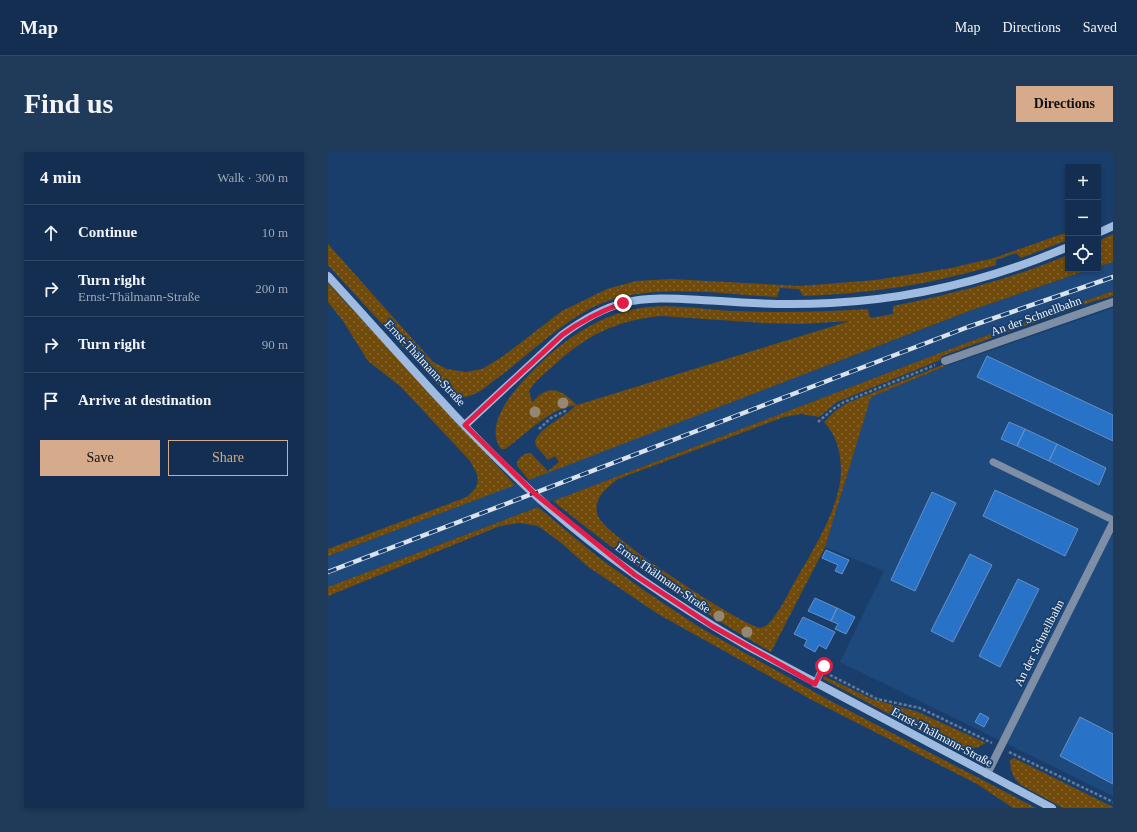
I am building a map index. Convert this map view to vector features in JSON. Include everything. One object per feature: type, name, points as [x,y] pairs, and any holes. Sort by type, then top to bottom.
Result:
[{"type":"main road","points":[[1101,232],[1113,226]]},
{"type":"main road","points":[[465,425],[562,335],[580,322],[602,310],[623,303],[647,299],[672,299],[788,305],[870,300],[904,296],[973,280],[1012,269],[1065,248]]},
{"type":"main road","name":"Ernst-Thälmann-Straße","points":[[328,276],[465,425],[534,493],[635,575],[712,626],[815,684],[1052,808]]},
{"type":"street","name":"An der Schnellbahn","points":[[945,361],[1113,302]]},
{"type":"street","name":"An der Schnellbahn","points":[[987,774],[1113,522]]},
{"type":"lane","points":[[993,462],[1113,522]]},
{"type":"lane","points":[[815,684],[823,668]]},
{"type":"path","points":[[818,422],[844,402],[945,361]]},
{"type":"path","points":[[539,429],[552,418],[567,410]]},
{"type":"path","points":[[823,668],[872,697],[920,708],[1113,802]]},
{"type":"shaded area","points":[[1065,233],[1065,241],[1021,258],[1016,253],[996,260],[996,265],[948,278],[900,287],[852,293],[803,296],[799,289],[780,288],[777,297],[679,291],[629,295],[607,301],[574,318],[483,389],[470,396],[461,397],[447,392],[438,385],[328,265],[328,244],[433,362],[447,369],[466,372],[482,369],[502,357],[562,311],[607,289],[636,281],[671,279],[800,286],[876,280],[951,268],[994,258]]},
{"type":"shaded area","points":[[1113,234],[1113,262],[1101,266],[1101,240]]},
{"type":"shaded area","points":[[1065,256],[1065,272],[1082,272],[972,310],[529,480],[517,466],[519,459],[523,455],[531,453],[548,471],[559,462],[555,456],[548,460],[536,446],[535,441],[543,430],[576,405],[556,411],[505,449],[501,449],[497,443],[496,429],[499,416],[510,397],[523,381],[553,351],[570,338],[607,318],[627,311],[659,306],[769,312],[868,309],[870,318],[893,314],[893,306],[982,285]],"holes":[[[661,316],[800,324],[850,321],[577,405],[561,392],[552,390],[546,391],[532,402],[529,391],[543,375],[577,346],[589,338],[615,326],[644,318]]]},
{"type":"shaded area","points":[[1113,262],[1113,291],[966,343],[328,587],[328,556],[973,310],[1082,272],[1101,272],[1101,266]]},
{"type":"shaded area","points":[[328,283],[515,485],[328,556],[328,549],[467,497],[475,488],[478,480],[476,471],[470,461],[401,387],[368,361],[343,321],[328,302]]},
{"type":"shaded area","points":[[1113,291],[1113,296],[1094,301],[942,356],[940,360],[837,402],[819,417],[801,414],[784,417],[618,479],[601,494],[597,504],[598,516],[606,526],[623,541],[673,577],[726,611],[747,623],[760,628],[767,625],[776,615],[817,544],[836,500],[841,472],[839,451],[832,433],[824,422],[835,411],[847,403],[942,365],[946,366],[871,397],[825,547],[771,652],[686,600],[605,542],[553,501],[966,343]]},
{"type":"shaded area","points":[[1113,308],[1113,796],[840,662],[884,571],[825,547],[871,397],[946,366]]},
{"type":"shaded area","points":[[538,507],[598,557],[699,627],[825,698],[1036,808],[1013,808],[977,784],[812,700],[658,614],[587,566],[560,542],[538,526],[520,523],[500,526],[328,596],[328,587]]},
{"type":"shaded area","points":[[824,676],[872,699],[918,712],[986,743],[976,748],[967,748],[940,741],[823,679]]},
{"type":"shaded area","points":[[1014,758],[1113,808],[1063,808],[1021,785],[1015,779],[1011,770],[1010,760]]},
{"type":"building","points":[[987,356],[1113,415],[1113,441],[977,377]]},
{"type":"building","points":[[1009,422],[1025,429],[1017,446],[1001,439]]},
{"type":"building","points":[[1025,429],[1057,444],[1049,461],[1017,446]]},
{"type":"building","points":[[1057,444],[1106,468],[1099,485],[1049,461]]},
{"type":"building","points":[[995,490],[1078,529],[1065,556],[983,516]]},
{"type":"building","points":[[932,492],[956,503],[915,591],[891,580]]},
{"type":"building","points":[[826,550],[849,560],[842,574],[835,571],[838,565],[822,558]]},
{"type":"building","points":[[970,554],[992,565],[953,642],[931,631]]},
{"type":"building","points":[[1018,579],[1039,589],[1000,667],[979,656]]},
{"type":"building","points":[[815,598],[837,608],[831,621],[808,611]]},
{"type":"building","points":[[837,608],[855,617],[846,634],[835,629],[838,624],[831,621]]},
{"type":"building","points":[[803,617],[835,632],[826,649],[819,645],[815,652],[804,646],[807,640],[794,634]]},
{"type":"building","points":[[980,713],[989,718],[984,727],[975,722]]},
{"type":"building","points":[[1080,717],[1113,734],[1113,784],[1060,756]]},
{"type":"railway","points":[[328,572],[968,327],[1113,277]]},
{"type":"route","points":[[623,303],[602,310],[580,322],[562,335],[537,356],[465,425],[534,493],[601,549],[669,599],[712,626],[815,684],[824,666]]}]
